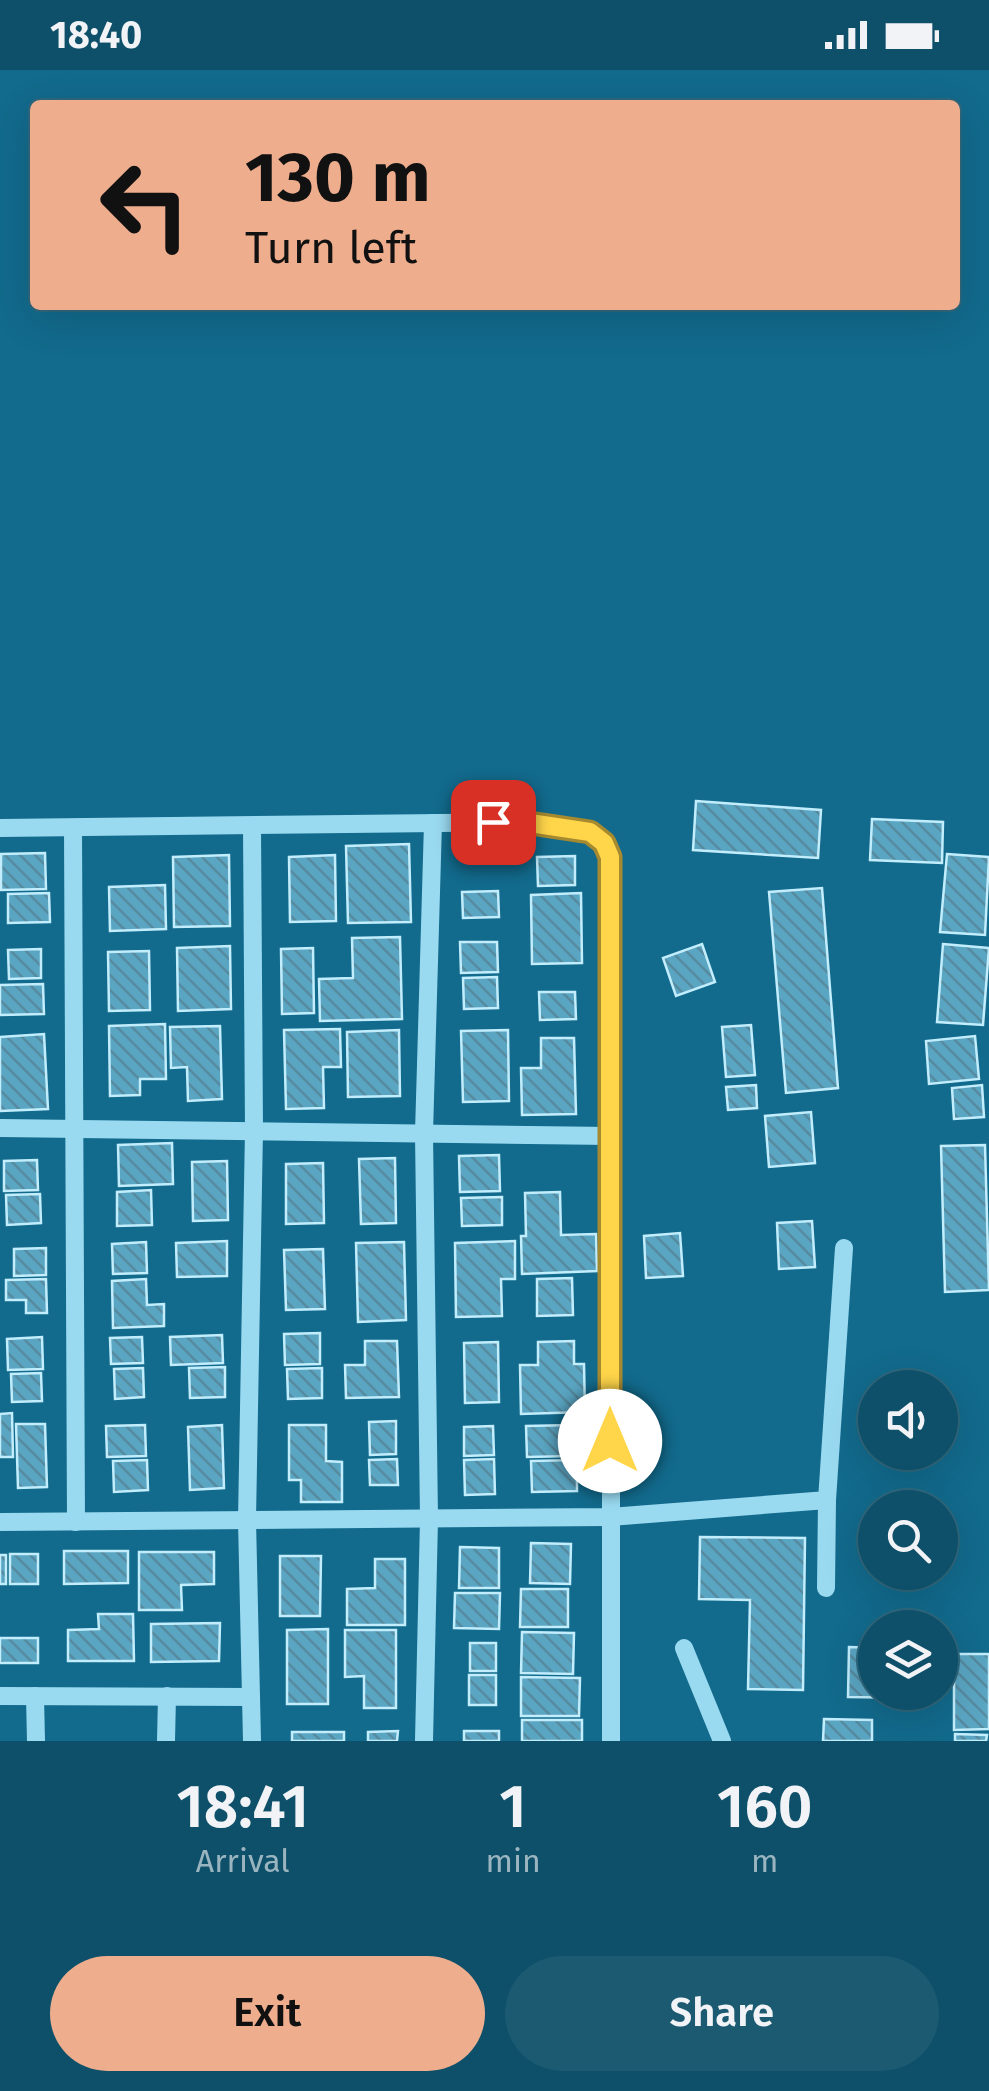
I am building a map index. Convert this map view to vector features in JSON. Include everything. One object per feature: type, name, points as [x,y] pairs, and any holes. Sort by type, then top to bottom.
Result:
[{"type":"street","points":[[0,828],[523,822],[590,832],[604,843],[610,857],[611,879],[610,1741]]},
{"type":"street","points":[[424,1741],[429,1519],[424,1133],[434,824]]},
{"type":"street","points":[[252,826],[254,1130],[247,1520],[252,1741]]},
{"type":"street","points":[[74,828],[76,1522]]},
{"type":"street","points":[[0,1128],[611,1136]]},
{"type":"street","points":[[826,1588],[826,1500],[844,1248]]},
{"type":"street","points":[[0,1522],[610,1517],[826,1500]]},
{"type":"street","points":[[684,1648],[722,1741]]},
{"type":"street","points":[[0,1696],[251,1697]]},
{"type":"street","points":[[35,1696],[36,1741]]},
{"type":"street","points":[[166,1741],[167,1696]]},
{"type":"building","points":[[696,801],[821,810],[818,858],[693,850]]},
{"type":"building","points":[[872,819],[943,822],[942,863],[870,860]]},
{"type":"building","points":[[409,844],[411,922],[348,923],[346,846]]},
{"type":"building","points":[[45,853],[46,889],[1,890],[1,854]]},
{"type":"building","points":[[947,854],[989,857],[985,935],[940,932]]},
{"type":"building","points":[[229,855],[230,926],[174,927],[173,857]]},
{"type":"building","points":[[335,855],[336,921],[290,922],[289,857]]},
{"type":"building","points":[[575,856],[575,885],[538,886],[537,857]]},
{"type":"building","points":[[165,885],[166,929],[110,931],[109,887]]},
{"type":"building","points":[[822,888],[838,1088],[786,1093],[769,892]]},
{"type":"building","points":[[498,891],[499,917],[463,918],[462,892]]},
{"type":"building","points":[[49,893],[50,922],[8,923],[8,894]]},
{"type":"building","points":[[581,893],[582,963],[532,964],[531,895]]},
{"type":"building","points":[[400,937],[402,1019],[320,1021],[319,979],[353,978],[352,938]]},
{"type":"building","points":[[460,942],[497,942],[498,972],[461,973]]},
{"type":"building","points":[[702,944],[715,982],[676,996],[663,958]]},
{"type":"building","points":[[943,944],[989,948],[983,1025],[937,1022]]},
{"type":"building","points":[[230,946],[231,1009],[178,1011],[177,948]]},
{"type":"building","points":[[313,948],[314,1013],[282,1014],[281,949]]},
{"type":"building","points":[[41,949],[41,978],[9,979],[8,950]]},
{"type":"building","points":[[149,951],[150,1010],[109,1011],[108,952]]},
{"type":"building","points":[[497,977],[498,1008],[464,1009],[463,978]]},
{"type":"building","points":[[43,984],[44,1014],[0,1015],[0,985]]},
{"type":"building","points":[[539,992],[575,992],[576,1019],[540,1020]]},
{"type":"building","points":[[165,1024],[166,1079],[140,1079],[140,1095],[110,1096],[109,1026]]},
{"type":"building","points":[[751,1025],[755,1075],[726,1077],[722,1027]]},
{"type":"building","points":[[220,1026],[222,1099],[188,1101],[187,1067],[171,1068],[170,1027]]},
{"type":"building","points":[[340,1029],[341,1067],[323,1067],[324,1108],[286,1109],[284,1030]]},
{"type":"building","points":[[399,1030],[400,1096],[348,1097],[347,1032]]},
{"type":"building","points":[[508,1030],[509,1101],[463,1102],[461,1031]]},
{"type":"building","points":[[44,1034],[48,1109],[0,1111],[0,1037]]},
{"type":"building","points":[[975,1036],[979,1079],[929,1084],[926,1041]]},
{"type":"building","points":[[541,1038],[574,1038],[576,1114],[522,1115],[521,1068],[541,1068]]},
{"type":"building","points":[[756,1085],[757,1108],[728,1110],[726,1087]]},
{"type":"building","points":[[982,1085],[984,1117],[954,1119],[952,1088]]},
{"type":"building","points":[[811,1112],[815,1163],[769,1167],[765,1116]]},
{"type":"building","points":[[172,1143],[173,1184],[119,1186],[118,1145]]},
{"type":"building","points":[[985,1145],[989,1290],[945,1292],[941,1146]]},
{"type":"building","points":[[499,1155],[500,1191],[460,1192],[459,1156]]},
{"type":"building","points":[[395,1158],[396,1223],[361,1224],[359,1159]]},
{"type":"building","points":[[37,1160],[38,1190],[4,1191],[4,1161]]},
{"type":"building","points":[[227,1161],[228,1220],[193,1221],[192,1162]]},
{"type":"building","points":[[323,1163],[324,1223],[286,1224],[286,1164]]},
{"type":"building","points":[[151,1190],[152,1225],[117,1226],[117,1192]]},
{"type":"building","points":[[560,1192],[561,1235],[596,1234],[597,1271],[522,1274],[525,1193]]},
{"type":"building","points":[[40,1194],[41,1223],[7,1225],[6,1195]]},
{"type":"building","points":[[502,1197],[502,1225],[462,1226],[461,1198]]},
{"type":"building","points":[[812,1221],[815,1267],[779,1269],[777,1223]]},
{"type":"building","points":[[680,1233],[683,1276],[646,1278],[644,1236]]},
{"type":"building","points":[[227,1241],[227,1276],[177,1277],[176,1243]]},
{"type":"building","points":[[515,1241],[515,1279],[501,1279],[502,1316],[456,1317],[455,1243]]},
{"type":"building","points":[[146,1242],[147,1273],[113,1274],[112,1244]]},
{"type":"building","points":[[404,1242],[406,1320],[358,1322],[356,1243]]},
{"type":"building","points":[[46,1248],[46,1275],[14,1276],[14,1249]]},
{"type":"building","points":[[323,1249],[325,1309],[286,1310],[284,1250]]},
{"type":"building","points":[[572,1278],[573,1315],[537,1316],[537,1279]]},
{"type":"building","points":[[46,1279],[47,1313],[26,1313],[26,1300],[6,1300],[6,1280]]},
{"type":"building","points":[[146,1279],[147,1305],[164,1304],[164,1326],[113,1328],[112,1281]]},
{"type":"building","points":[[320,1333],[320,1364],[285,1365],[284,1334]]},
{"type":"building","points":[[222,1335],[223,1363],[171,1365],[170,1337]]},
{"type":"building","points":[[42,1337],[43,1369],[8,1370],[7,1339]]},
{"type":"building","points":[[142,1337],[143,1363],[111,1364],[110,1338]]},
{"type":"building","points":[[365,1341],[397,1341],[399,1397],[346,1398],[345,1365],[365,1365]]},
{"type":"building","points":[[574,1341],[574,1364],[584,1364],[585,1412],[521,1414],[520,1365],[538,1365],[538,1342]]},
{"type":"building","points":[[498,1342],[499,1402],[465,1403],[464,1343]]},
{"type":"building","points":[[225,1367],[225,1397],[190,1398],[189,1368]]},
{"type":"building","points":[[143,1368],[144,1397],[115,1399],[114,1369]]},
{"type":"building","points":[[322,1368],[322,1398],[288,1399],[287,1369]]},
{"type":"building","points":[[41,1373],[42,1401],[12,1402],[11,1374]]},
{"type":"building","points":[[12,1413],[13,1457],[0,1457],[0,1414]]},
{"type":"building","points":[[396,1421],[396,1454],[370,1455],[369,1422]]},
{"type":"building","points":[[16,1424],[45,1424],[47,1487],[18,1488]]},
{"type":"building","points":[[145,1425],[146,1456],[107,1457],[106,1426]]},
{"type":"building","points":[[222,1425],[224,1488],[190,1490],[188,1427]]},
{"type":"building","points":[[289,1425],[326,1425],[326,1461],[342,1462],[342,1502],[301,1502],[301,1480],[289,1480]]},
{"type":"building","points":[[573,1425],[574,1456],[527,1457],[526,1426]]},
{"type":"building","points":[[493,1426],[494,1455],[464,1456],[464,1427]]},
{"type":"building","points":[[397,1459],[398,1485],[370,1485],[369,1460]]},
{"type":"building","points":[[494,1459],[495,1494],[465,1495],[464,1460]]},
{"type":"building","points":[[147,1460],[148,1490],[114,1492],[113,1461]]},
{"type":"building","points":[[577,1460],[577,1491],[532,1492],[531,1461]]},
{"type":"building","points":[[700,1537],[805,1538],[803,1690],[748,1689],[750,1600],[699,1599]]},
{"type":"building","points":[[531,1543],[571,1544],[570,1584],[530,1583]]},
{"type":"building","points":[[460,1547],[499,1548],[499,1588],[459,1588]]},
{"type":"building","points":[[64,1551],[128,1551],[128,1583],[64,1584]]},
{"type":"building","points":[[139,1552],[214,1552],[214,1584],[181,1585],[182,1610],[139,1610]]},
{"type":"building","points":[[10,1554],[38,1554],[38,1584],[10,1584]]},
{"type":"building","points":[[0,1555],[6,1555],[6,1584],[0,1584]]},
{"type":"building","points":[[280,1556],[321,1556],[320,1616],[280,1616]]},
{"type":"building","points":[[375,1559],[405,1559],[405,1625],[347,1625],[347,1589],[375,1588]]},
{"type":"building","points":[[521,1589],[568,1589],[568,1627],[520,1627]]},
{"type":"building","points":[[455,1593],[500,1593],[499,1629],[454,1628]]},
{"type":"building","points":[[98,1614],[133,1614],[134,1661],[68,1661],[68,1630],[99,1629]]},
{"type":"building","points":[[220,1623],[219,1661],[151,1662],[151,1624]]},
{"type":"building","points":[[328,1629],[328,1704],[287,1704],[287,1630]]},
{"type":"building","points":[[345,1630],[396,1630],[396,1708],[364,1708],[364,1676],[345,1677]]},
{"type":"building","points":[[522,1632],[574,1633],[573,1674],[521,1673]]},
{"type":"building","points":[[0,1638],[38,1638],[38,1663],[0,1663]]},
{"type":"building","points":[[470,1643],[496,1643],[496,1671],[470,1671]]},
{"type":"building","points":[[849,1647],[858,1647],[858,1697],[848,1697]]},
{"type":"building","points":[[958,1654],[989,1654],[989,1729],[954,1730]]},
{"type":"building","points":[[469,1675],[496,1675],[496,1705],[469,1705]]},
{"type":"building","points":[[521,1677],[580,1678],[579,1716],[521,1716]]},
{"type":"building","points":[[824,1719],[872,1720],[872,1741],[823,1741]]},
{"type":"building","points":[[522,1720],[582,1720],[582,1741],[522,1741]]},
{"type":"building","points":[[398,1731],[397,1741],[368,1741],[368,1732]]},
{"type":"building","points":[[464,1731],[499,1731],[499,1741],[464,1741]]},
{"type":"building","points":[[292,1732],[344,1732],[344,1741],[292,1741]]},
{"type":"building","points":[[955,1734],[987,1735],[986,1741],[955,1741]]},
{"type":"route","points":[[493,822],[523,822],[590,832],[604,843],[610,857],[610,1441]]}]
